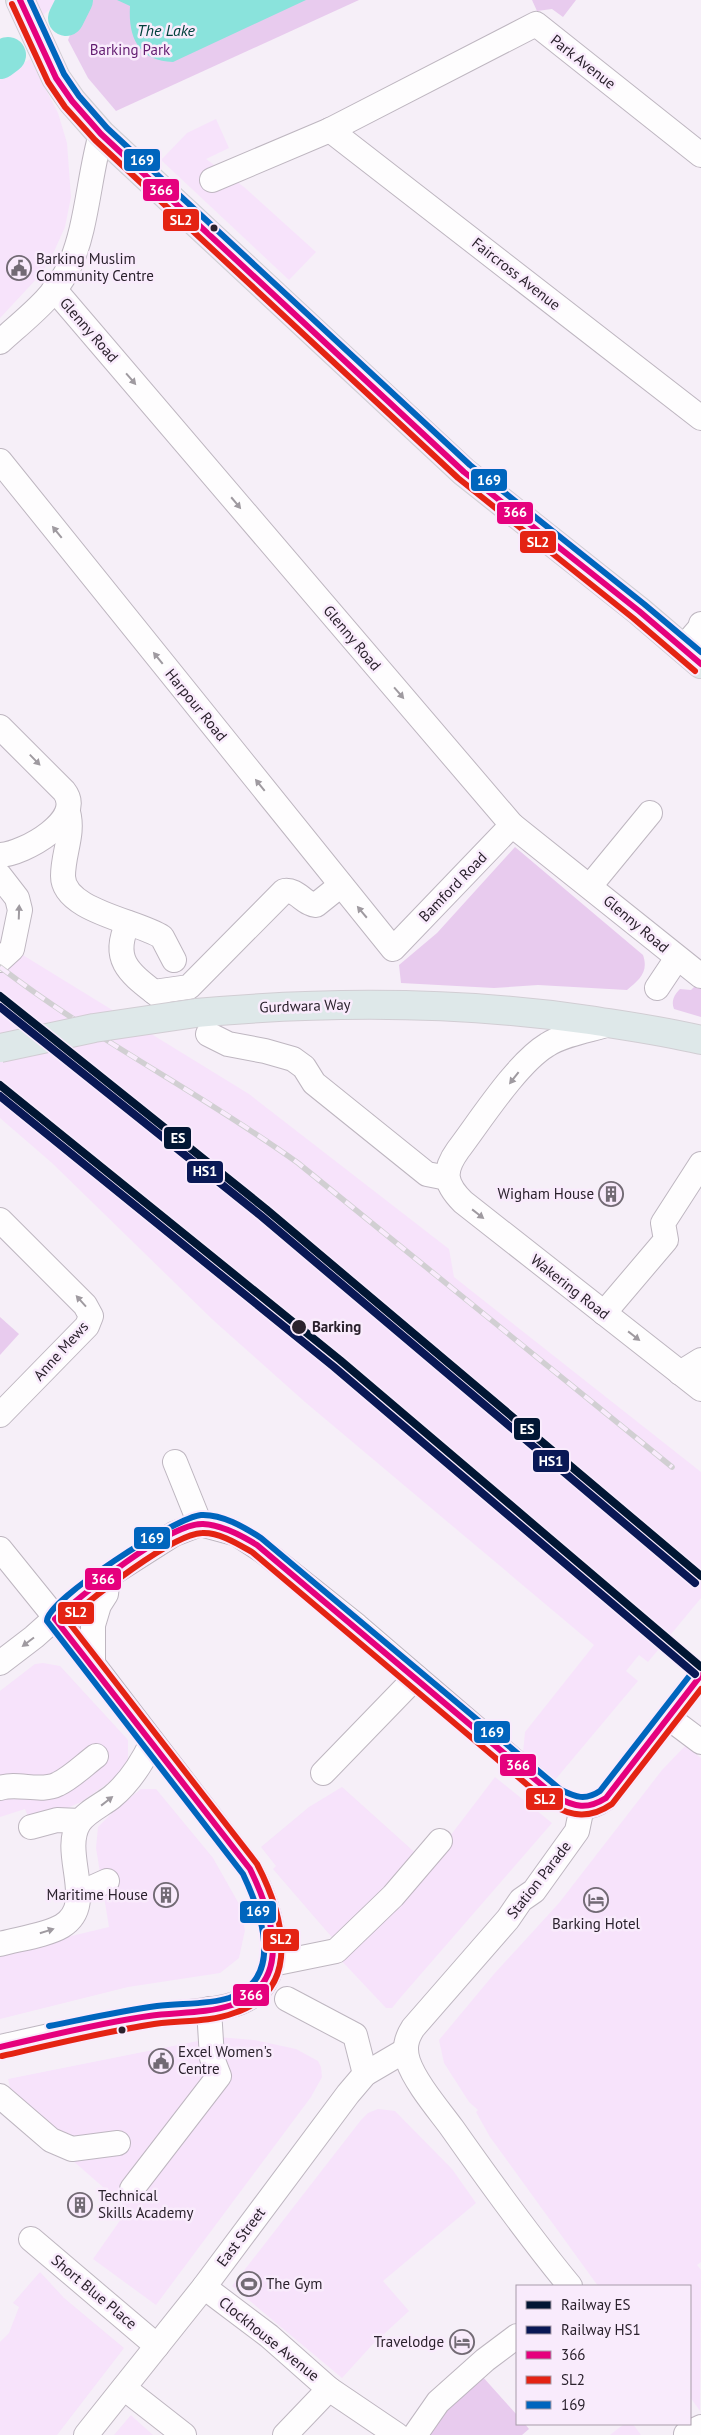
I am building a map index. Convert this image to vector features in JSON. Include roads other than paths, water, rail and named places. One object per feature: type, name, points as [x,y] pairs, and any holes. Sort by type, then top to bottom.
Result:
[{"type":"main road","points":[[20,0],[56,78],[72,101],[101,134],[464,472],[639,611],[692,656]]},
{"type":"main road","name":"Gurdwara Way","points":[[0,1048],[86,1030],[202,1023],[334,1004],[416,1004],[522,1011],[664,1031],[701,1040]]},
{"type":"street","name":"Park Avenue","points":[[212,180],[330,130],[536,24],[701,155]]},
{"type":"street","name":"Faircross Avenue","points":[[330,130],[701,418]]},
{"type":"street","points":[[0,342],[38,308],[69,268],[77,247],[93,160],[101,134]]},
{"type":"street","name":"Glenny Road","points":[[54,289],[512,825],[701,976]]},
{"type":"street","name":"Harpour Road","points":[[0,461],[394,949]]},
{"type":"street","points":[[692,656],[701,624]]},
{"type":"street","points":[[0,727],[64,790],[70,800],[68,812],[71,826],[63,876],[65,887],[72,896],[85,905],[162,937],[174,960]]},
{"type":"street","points":[[0,855],[22,850],[48,833],[68,812]]},
{"type":"street","points":[[590,886],[650,813]]},
{"type":"street","name":"Bamford Road","points":[[394,949],[512,825]]},
{"type":"street","points":[[48,833],[63,843],[66,858]]},
{"type":"street","points":[[0,876],[20,904],[16,939],[5,956]]},
{"type":"street","points":[[128,923],[120,941],[124,961],[130,974],[156,994],[189,987],[284,891],[294,891],[309,904],[316,905],[341,885]]},
{"type":"street","points":[[658,988],[677,958]]},
{"type":"street","points":[[202,1023],[228,1044],[265,1051],[299,1062],[314,1083],[427,1174],[447,1178]]},
{"type":"street","name":"Gurdwara Way","points":[[447,1178],[449,1162],[523,1066],[548,1044],[612,1023]]},
{"type":"street","points":[[604,1313],[666,1240],[663,1223],[701,1164]]},
{"type":"street","name":"Wakering Road","points":[[447,1178],[452,1190],[463,1202],[701,1389]]},
{"type":"street","name":"Anne Mews","points":[[0,1220],[85,1305],[91,1316],[87,1326],[0,1416]]},
{"type":"street","points":[[680,1373],[701,1360]]},
{"type":"street","points":[[175,1462],[200,1524]]},
{"type":"street","points":[[0,1663],[108,1576],[174,1534],[200,1524],[237,1534],[263,1551],[357,1626],[556,1797],[582,1808],[594,1806],[606,1798],[701,1675]]},
{"type":"street","points":[[0,1549],[93,1664],[244,1860],[257,1882],[272,1931],[268,1974]]},
{"type":"street","points":[[93,1664],[93,1625],[106,1594],[108,1576]]},
{"type":"street","points":[[323,1773],[416,1677]]},
{"type":"street","points":[[669,1718],[701,1742]]},
{"type":"street","points":[[0,1944],[61,1927],[71,1919],[76,1910],[78,1894],[72,1845],[74,1832],[80,1821],[127,1783],[152,1742]]},
{"type":"street","points":[[0,1788],[9,1785],[43,1787],[57,1785],[96,1756]]},
{"type":"street","name":"Station Parade","points":[[406,2045],[413,2028],[508,1919],[513,1909],[534,1891],[576,1831],[582,1808]]},
{"type":"street","points":[[32,1828],[57,1820],[80,1821]]},
{"type":"street","points":[[0,2047],[150,2016],[232,2006],[245,2000],[268,1974],[336,1951],[393,1896],[440,1841]]},
{"type":"street","points":[[78,1894],[107,1880]]},
{"type":"street","points":[[286,1999],[355,2035],[365,2074]]},
{"type":"street","points":[[132,2189],[219,2076],[212,2058],[209,2009]]},
{"type":"street","points":[[406,2045],[412,2069],[435,2104],[524,2231],[569,2285]]},
{"type":"street","name":"East Street","points":[[86,2435],[204,2287],[348,2094],[365,2074],[406,2045]]},
{"type":"street","points":[[0,2096],[51,2140],[72,2150],[118,2143]]},
{"type":"street","name":"Short Blue Place","points":[[31,2239],[157,2346]]},
{"type":"street","name":"Clockhouse Avenue","points":[[204,2287],[269,2336],[329,2389],[285,2435]]},
{"type":"street","points":[[416,2435],[438,2402],[485,2360],[516,2337]]},
{"type":"street","points":[[124,2388],[184,2435]]},
{"type":"street","points":[[329,2389],[397,2435]]},
{"type":"water","name":"The Lake","points":[[117,0],[306,0],[173,62],[161,61],[152,57],[138,46],[131,28],[130,6]]},
{"type":"waterway","points":[[66,18],[75,0]]},
{"type":"waterway","points":[[0,61],[8,55]]},
{"type":"railway","points":[[0,967],[73,1019],[224,1113],[298,1163],[672,1467]]},
{"type":"railway","points":[[0,997],[6,1002]]},
{"type":"rail line","name":"ES","points":[[0,996],[266,1209],[701,1576]]},
{"type":"rail line","name":"HS1","points":[[0,1007],[261,1216],[695,1583]]},
{"type":"rail line","name":"ES","points":[[0,1085],[340,1360],[701,1667]]},
{"type":"rail line","name":"HS1","points":[[0,1096],[334,1367],[695,1674]]},
{"type":"place","name":"Barking Muslim Community Centre","points":[[19,268]]},
{"type":"place","name":"Wigham House","points":[[611,1194]]},
{"type":"place","name":"Barking","points":[[299,1327]]},
{"type":"place","name":"Maritime House","points":[[166,1895]]},
{"type":"place","name":"Barking Hotel","points":[[596,1900]]},
{"type":"place","name":"Excel Women's Centre","points":[[161,2061]]},
{"type":"place","name":"Technical Skills Academy","points":[[80,2205]]},
{"type":"place","name":"The Gym","points":[[249,2284]]},
{"type":"place","name":"Travelodge","points":[[462,2342]]},
{"type":"park label","name":"Barking Park","points":[[130,50]]}]
